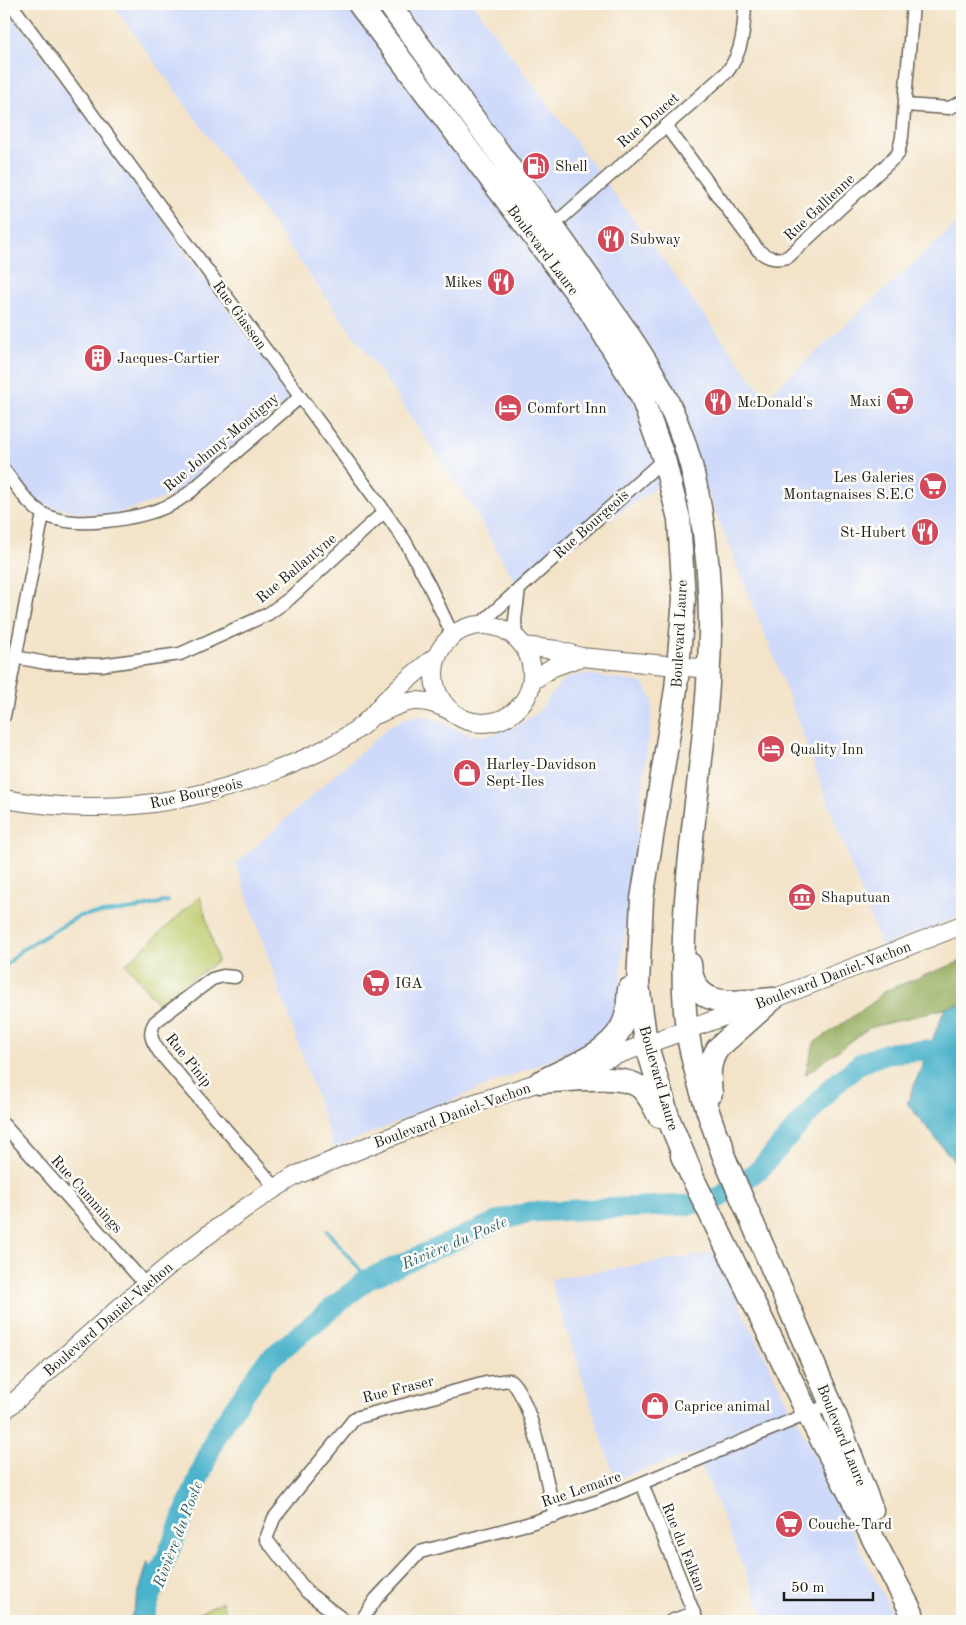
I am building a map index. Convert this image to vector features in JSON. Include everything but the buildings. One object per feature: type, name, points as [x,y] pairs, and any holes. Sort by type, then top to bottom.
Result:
[{"type":"highway","name":"Boulevard Laure","points":[[359,4],[590,312],[641,395],[664,459],[680,519],[684,599],[679,666],[642,899],[638,944],[638,984],[646,1043],[669,1120],[690,1170],[808,1414],[913,1617]]},
{"type":"highway","name":"Boulevard Laure","points":[[388,4],[553,226],[655,373],[676,414],[691,465],[703,523],[709,569],[709,669],[685,911],[684,973],[687,1030],[705,1103],[724,1157],[831,1404],[913,1617]]},
{"type":"highway","points":[[685,911],[691,971],[698,989],[713,1000],[722,1002],[773,999]]},
{"type":"highway","points":[[540,1082],[595,1053],[616,1037],[626,1017],[638,944]]},
{"type":"highway","points":[[724,1157],[709,1075],[712,1057],[718,1048],[773,999]]},
{"type":"highway","points":[[540,1082],[617,1080],[633,1083],[649,1098],[690,1170]]},
{"type":"street","name":"Rue Giasson","points":[[11,4],[405,541],[429,585],[452,636]]},
{"type":"street","name":"Rue Doucet","points":[[537,242],[715,84],[735,62],[743,32],[745,4]]},
{"type":"street","name":"Rue Gallienne","points":[[666,126],[758,250],[766,257],[778,260],[788,257],[898,154],[905,105],[913,4]]},
{"type":"street","points":[[905,105],[949,108],[962,102]]},
{"type":"street","name":"Rue Johnny-Montigny","points":[[43,514],[51,518],[92,522],[120,520],[170,505],[189,493],[300,397]]},
{"type":"street","name":"Rue Bourgeois","points":[[478,626],[664,459]]},
{"type":"street","points":[[4,470],[30,503],[43,514],[4,716]]},
{"type":"street","name":"Rue Ballantyne","points":[[15,657],[46,663],[101,665],[180,654],[268,614],[289,599],[384,512]]},
{"type":"street","points":[[519,589],[515,620],[520,642],[532,669],[532,682],[527,696],[518,708],[499,720],[476,723],[462,719],[449,710],[440,698],[435,684],[434,669],[438,654],[452,636],[464,629],[478,626],[492,626],[505,630],[520,642],[557,650],[581,658],[709,669]]},
{"type":"street","name":"Rue Bourgeois","points":[[373,716],[387,698],[438,654]]},
{"type":"street","points":[[532,682],[553,667],[581,658]]},
{"type":"street","name":"Rue Bourgeois","points":[[4,799],[41,805],[102,808],[139,806],[192,797],[255,778],[305,758],[337,742],[373,716],[397,705],[413,701],[430,700],[449,710]]},
{"type":"street","name":"Boulevard Daniel-Vachon","points":[[4,1411],[146,1285],[213,1230],[297,1176],[433,1120],[773,999],[962,925]]},
{"type":"street","name":"Rue Pinip","points":[[235,977],[223,976],[212,979],[155,1022],[150,1029],[151,1038],[160,1053],[276,1188]]},
{"type":"street","name":"Rue Cummings","points":[[4,1125],[146,1285]]},
{"type":"street","name":"Rue Fraser","points":[[345,1621],[307,1592],[266,1539],[274,1518],[355,1418],[486,1383],[510,1380],[519,1391],[530,1421],[555,1516]]},
{"type":"street","name":"Rue Lemaire","points":[[361,1621],[376,1599],[420,1552],[555,1516],[642,1484],[831,1404]]},
{"type":"street","name":"Rue du Falkan","points":[[642,1484],[695,1617]]},
{"type":"street","points":[[671,1621],[695,1617]]},
{"type":"shaded area","points":[[4,4],[292,397],[171,496],[112,515],[90,514],[52,507],[34,500],[4,460]]},
{"type":"shaded area","points":[[112,4],[473,4],[762,393],[760,403],[962,219],[962,915],[881,946],[777,665],[695,461],[516,584],[474,510],[379,370]]},
{"type":"shaded area","points":[[587,674],[643,683],[653,700],[623,950],[619,1008],[611,1023],[594,1042],[334,1148],[236,864],[391,725],[411,716],[427,716],[470,735],[490,735],[513,728],[537,713],[559,684],[572,676]]},
{"type":"shaded area","points":[[713,1253],[896,1621],[766,1621],[696,1453],[615,1479],[550,1279]]},
{"type":"green space","points":[[200,896],[218,961],[158,1004],[126,964]]},
{"type":"green space","points":[[962,961],[962,1004],[869,1028],[805,1075],[814,1043],[875,1001],[884,991]]},
{"type":"green space","points":[[222,1601],[228,1621],[184,1621]]},
{"type":"water","points":[[962,1004],[962,1171],[907,1103],[945,1008]]},
{"type":"water","points":[[148,1561],[163,1584],[156,1603],[154,1621],[130,1621]]},
{"type":"waterway","points":[[4,968],[20,951],[79,916],[134,909],[168,901]]},
{"type":"waterway","name":"Rivière du Poste","points":[[143,1621],[148,1603],[217,1433],[267,1361],[368,1279],[498,1221],[531,1212],[688,1205],[720,1197],[760,1169],[832,1087],[861,1063],[887,1053],[928,1050]]},
{"type":"waterway","points":[[327,1231],[368,1279]]},
{"type":"place","name":"Shell","points":[[536,166]]},
{"type":"place","name":"Subway","points":[[611,239]]},
{"type":"place","name":"Mikes","points":[[501,282]]},
{"type":"place","name":"Jacques-Cartier","points":[[98,358]]},
{"type":"place","name":"Maxi","points":[[900,401]]},
{"type":"place","name":"McDonald's","points":[[718,402]]},
{"type":"place","name":"Comfort Inn","points":[[508,408]]},
{"type":"place","name":"Les Galeries Montagnaises S.E.C","points":[[933,486]]},
{"type":"place","name":"St-Hubert","points":[[925,532]]},
{"type":"place","name":"Quality Inn","points":[[771,749]]},
{"type":"place","name":"Harley-Davidson Sept-Iles","points":[[467,773]]},
{"type":"place","name":"Shaputuan","points":[[802,897]]},
{"type":"place","name":"IGA","points":[[376,983]]},
{"type":"place","name":"Caprice animal","points":[[655,1406]]},
{"type":"place","name":"Couche-Tard","points":[[789,1524]]}]
